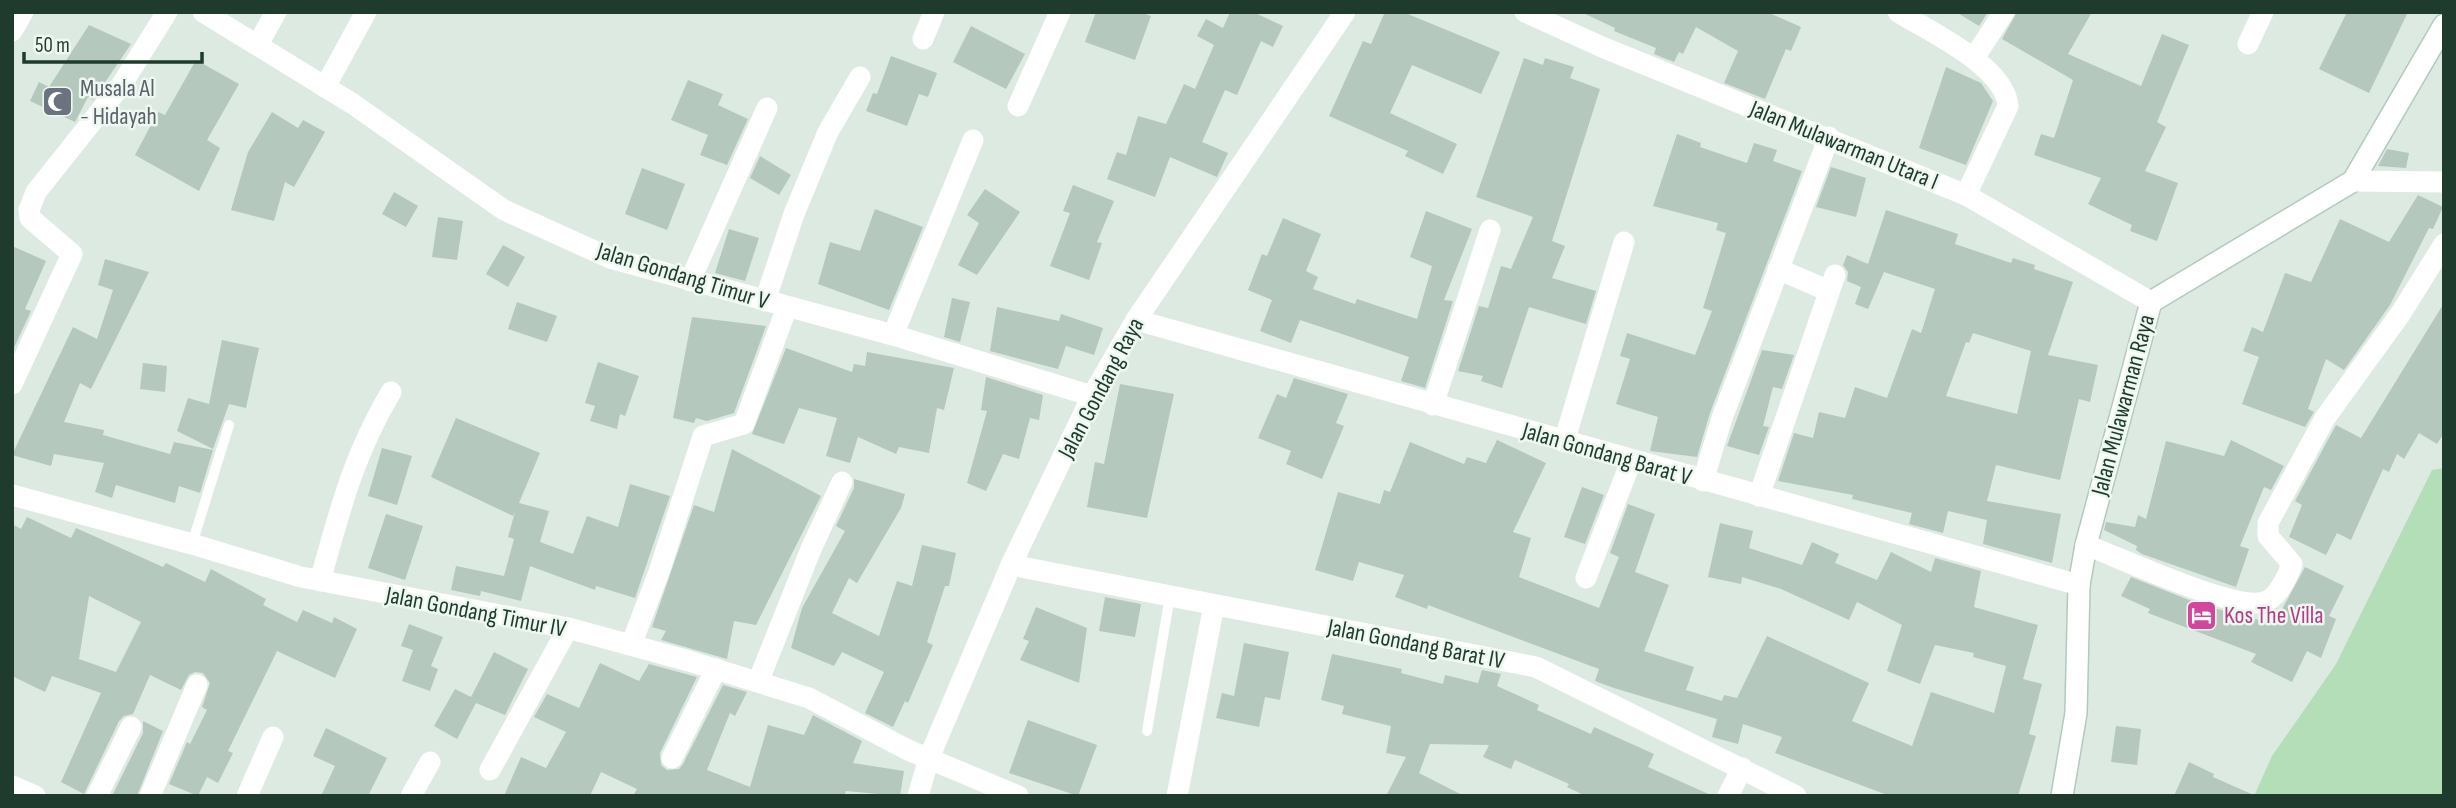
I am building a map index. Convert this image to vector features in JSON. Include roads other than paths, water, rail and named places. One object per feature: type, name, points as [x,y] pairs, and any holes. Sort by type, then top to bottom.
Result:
[{"type":"street","points":[[12,31],[23,12]]},
{"type":"street","points":[[12,384],[72,254],[30,218],[32,201],[122,84],[167,12]]},
{"type":"street","name":"Jalan Gondang Timur V","points":[[204,12],[325,87],[504,210],[610,258],[893,335],[1092,396]]},
{"type":"street","points":[[258,44],[276,12]]},
{"type":"street","points":[[325,87],[366,12]]},
{"type":"street","points":[[923,39],[934,12]]},
{"type":"street","points":[[1018,106],[1060,12]]},
{"type":"street","name":"Jalan Gondang Raya","points":[[918,796],[929,758],[1011,565],[1092,396],[1136,320],[1345,12]]},
{"type":"street","name":"Jalan Mulawarman Utara I","points":[[1525,12],[1602,47],[1829,137],[1966,195],[2151,302]]},
{"type":"street","points":[[1898,12],[1974,58],[2004,86],[2008,106],[1966,195]]},
{"type":"street","points":[[1974,58],[2004,12]]},
{"type":"street","points":[[2248,44],[2263,12]]},
{"type":"street","name":"Jalan Mulawarman Raya","points":[[2062,796],[2076,713],[2079,585],[2086,545],[2151,302],[2353,181],[2444,25]]},
{"type":"street","points":[[765,301],[794,214],[828,132],[860,77]]},
{"type":"street","points":[[690,281],[767,108]]},
{"type":"street","points":[[1703,481],[1722,418],[1829,137]]},
{"type":"street","points":[[893,335],[973,140]]},
{"type":"street","points":[[2353,181],[2444,182]]},
{"type":"street","points":[[1433,405],[1490,230]]},
{"type":"street","points":[[1564,442],[1624,242]]},
{"type":"street","points":[[2086,545],[2212,594],[2250,603],[2264,603],[2273,598],[2292,564],[2268,536],[2267,523],[2325,418],[2401,313],[2444,244]]},
{"type":"street","points":[[1759,496],[1832,283],[1778,269]]},
{"type":"street","points":[[631,645],[659,572],[703,436],[744,424],[787,307]]},
{"type":"street","name":"Jalan Gondang Barat V","points":[[1136,320],[2079,585]]},
{"type":"street","points":[[320,582],[352,469],[369,429],[391,392]]},
{"type":"street","points":[[1586,579],[1631,461]]},
{"type":"street","points":[[758,682],[811,549],[842,482]]},
{"type":"street","name":"Jalan Gondang Timur IV","points":[[12,495],[320,582],[568,628],[716,669],[809,698],[929,758],[1018,796]]},
{"type":"street","name":"Jalan Gondang Barat IV","points":[[1011,565],[1536,667],[1797,796]]},
{"type":"street","points":[[1177,796],[1214,605]]},
{"type":"street","points":[[490,771],[568,628]]},
{"type":"street","points":[[672,758],[716,669]]},
{"type":"street","points":[[150,796],[197,685]]},
{"type":"street","points":[[97,796],[131,727]]},
{"type":"street","points":[[247,796],[272,737]]},
{"type":"street","points":[[411,796],[430,762]]},
{"type":"street","points":[[1728,796],[1742,768]]},
{"type":"street","points":[[12,786],[35,796]]},
{"type":"lane","points":[[192,544],[229,425]]},
{"type":"lane","points":[[1147,731],[1170,596]]},
{"type":"place","name":"Musala Al - Hidayah","points":[[57,102]]},
{"type":"place","name":"Kos The Villa","points":[[2201,615]]}]
